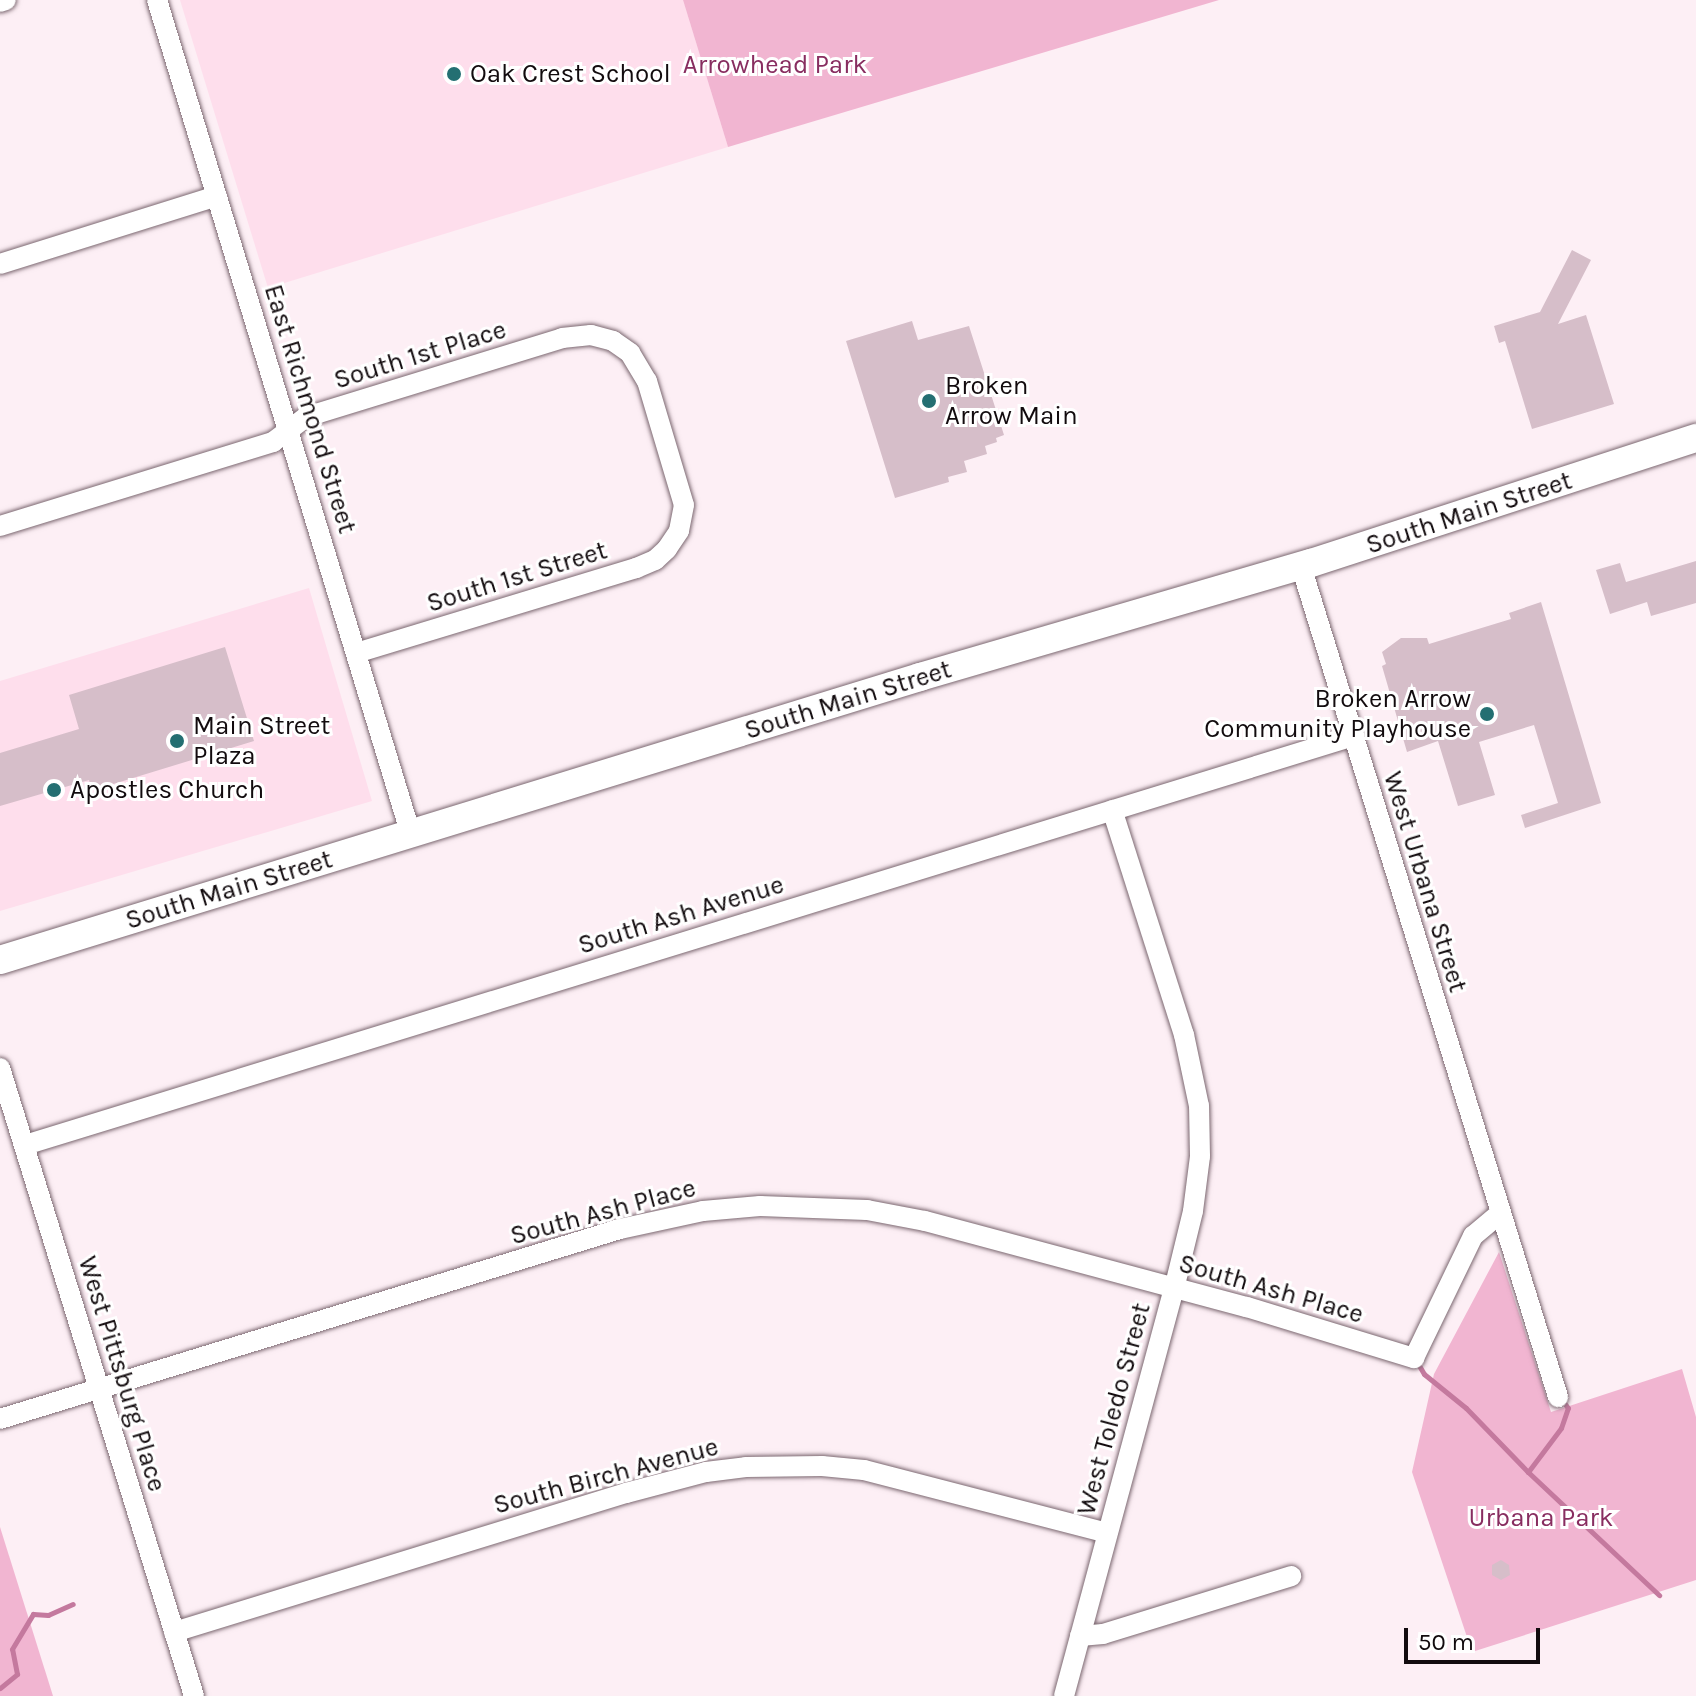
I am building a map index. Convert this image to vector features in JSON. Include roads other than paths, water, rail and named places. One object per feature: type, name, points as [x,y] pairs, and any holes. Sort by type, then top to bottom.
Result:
[{"type":"street","name":"East Richmond Street","points":[[157,0],[411,835]]},
{"type":"street","points":[[0,264],[217,196]]},
{"type":"street","name":"South 1st Place","points":[[0,526],[273,442],[306,417],[562,338],[591,335],[613,341],[630,353],[647,381],[684,505],[679,531]]},
{"type":"street","name":"South Main Street","points":[[0,960],[920,677],[1301,566],[1696,438]]},
{"type":"street","name":"South 1st Street","points":[[357,653],[636,568],[655,560],[679,531]]},
{"type":"street","name":"West Urbana Street","points":[[1301,566],[1558,1397]]},
{"type":"street","name":"South Ash Avenue","points":[[25,1145],[1354,736]]},
{"type":"street","name":"West Toledo Street","points":[[1064,1696],[1174,1289],[1198,1181],[1199,1106],[1184,1035],[1112,810]]},
{"type":"street","name":"West Pittsburg Place","points":[[0,1068],[194,1696]]},
{"type":"street","name":"South Ash Place","points":[[0,1419],[620,1229],[703,1211],[760,1206],[867,1210],[925,1221],[1414,1358],[1473,1236],[1500,1213]]},
{"type":"street","name":"South Birch Avenue","points":[[174,1632],[626,1493],[706,1472],[746,1467],[798,1465],[864,1470],[1107,1533]]},
{"type":"street","points":[[1080,1636],[1103,1634],[1291,1576]]},
{"type":"waterway","points":[[1417,1362],[1424,1374],[1466,1408],[1528,1472],[1659,1595]]},
{"type":"waterway","points":[[1528,1472],[1561,1428],[1568,1408],[1562,1400]]},
{"type":"waterway","points":[[0,1688],[17,1674],[12,1649],[33,1614],[48,1615],[73,1604]]},
{"type":"place","name":"Oak Crest School","points":[[454,74]]},
{"type":"place","name":"Broken Arrow Main","points":[[929,401]]},
{"type":"place","name":"Broken Arrow Community Playhouse","points":[[1487,714]]},
{"type":"place","name":"Main Street Plaza","points":[[177,741]]},
{"type":"place","name":"Apostles Church","points":[[54,790]]},
{"type":"park label","name":"Arrowhead Park","points":[[775,65]]},
{"type":"park label","name":"Urbana Park","points":[[1541,1518]]}]
